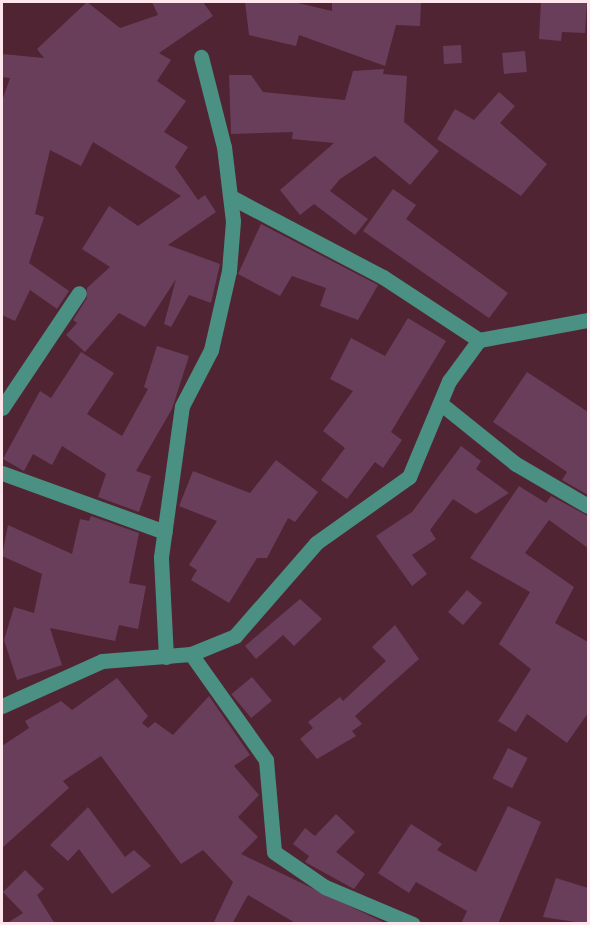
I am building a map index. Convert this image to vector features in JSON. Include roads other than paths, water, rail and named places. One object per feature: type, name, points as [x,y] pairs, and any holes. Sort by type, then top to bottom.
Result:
[{"type":"street","points":[[166,657],[165,532],[182,406],[211,350],[229,271],[231,197],[201,57]]},
{"type":"street","points":[[231,197],[383,277],[479,340]]},
{"type":"street","points":[[2,408],[79,293]]},
{"type":"street","points":[[2,706],[102,661],[190,654],[235,636],[316,543],[409,477],[457,366],[479,340],[588,320]]},
{"type":"street","points":[[440,403],[516,464],[588,506]]},
{"type":"street","points":[[2,474],[165,532]]},
{"type":"street","points":[[190,654],[266,760],[274,852],[325,887],[413,924]]}]
